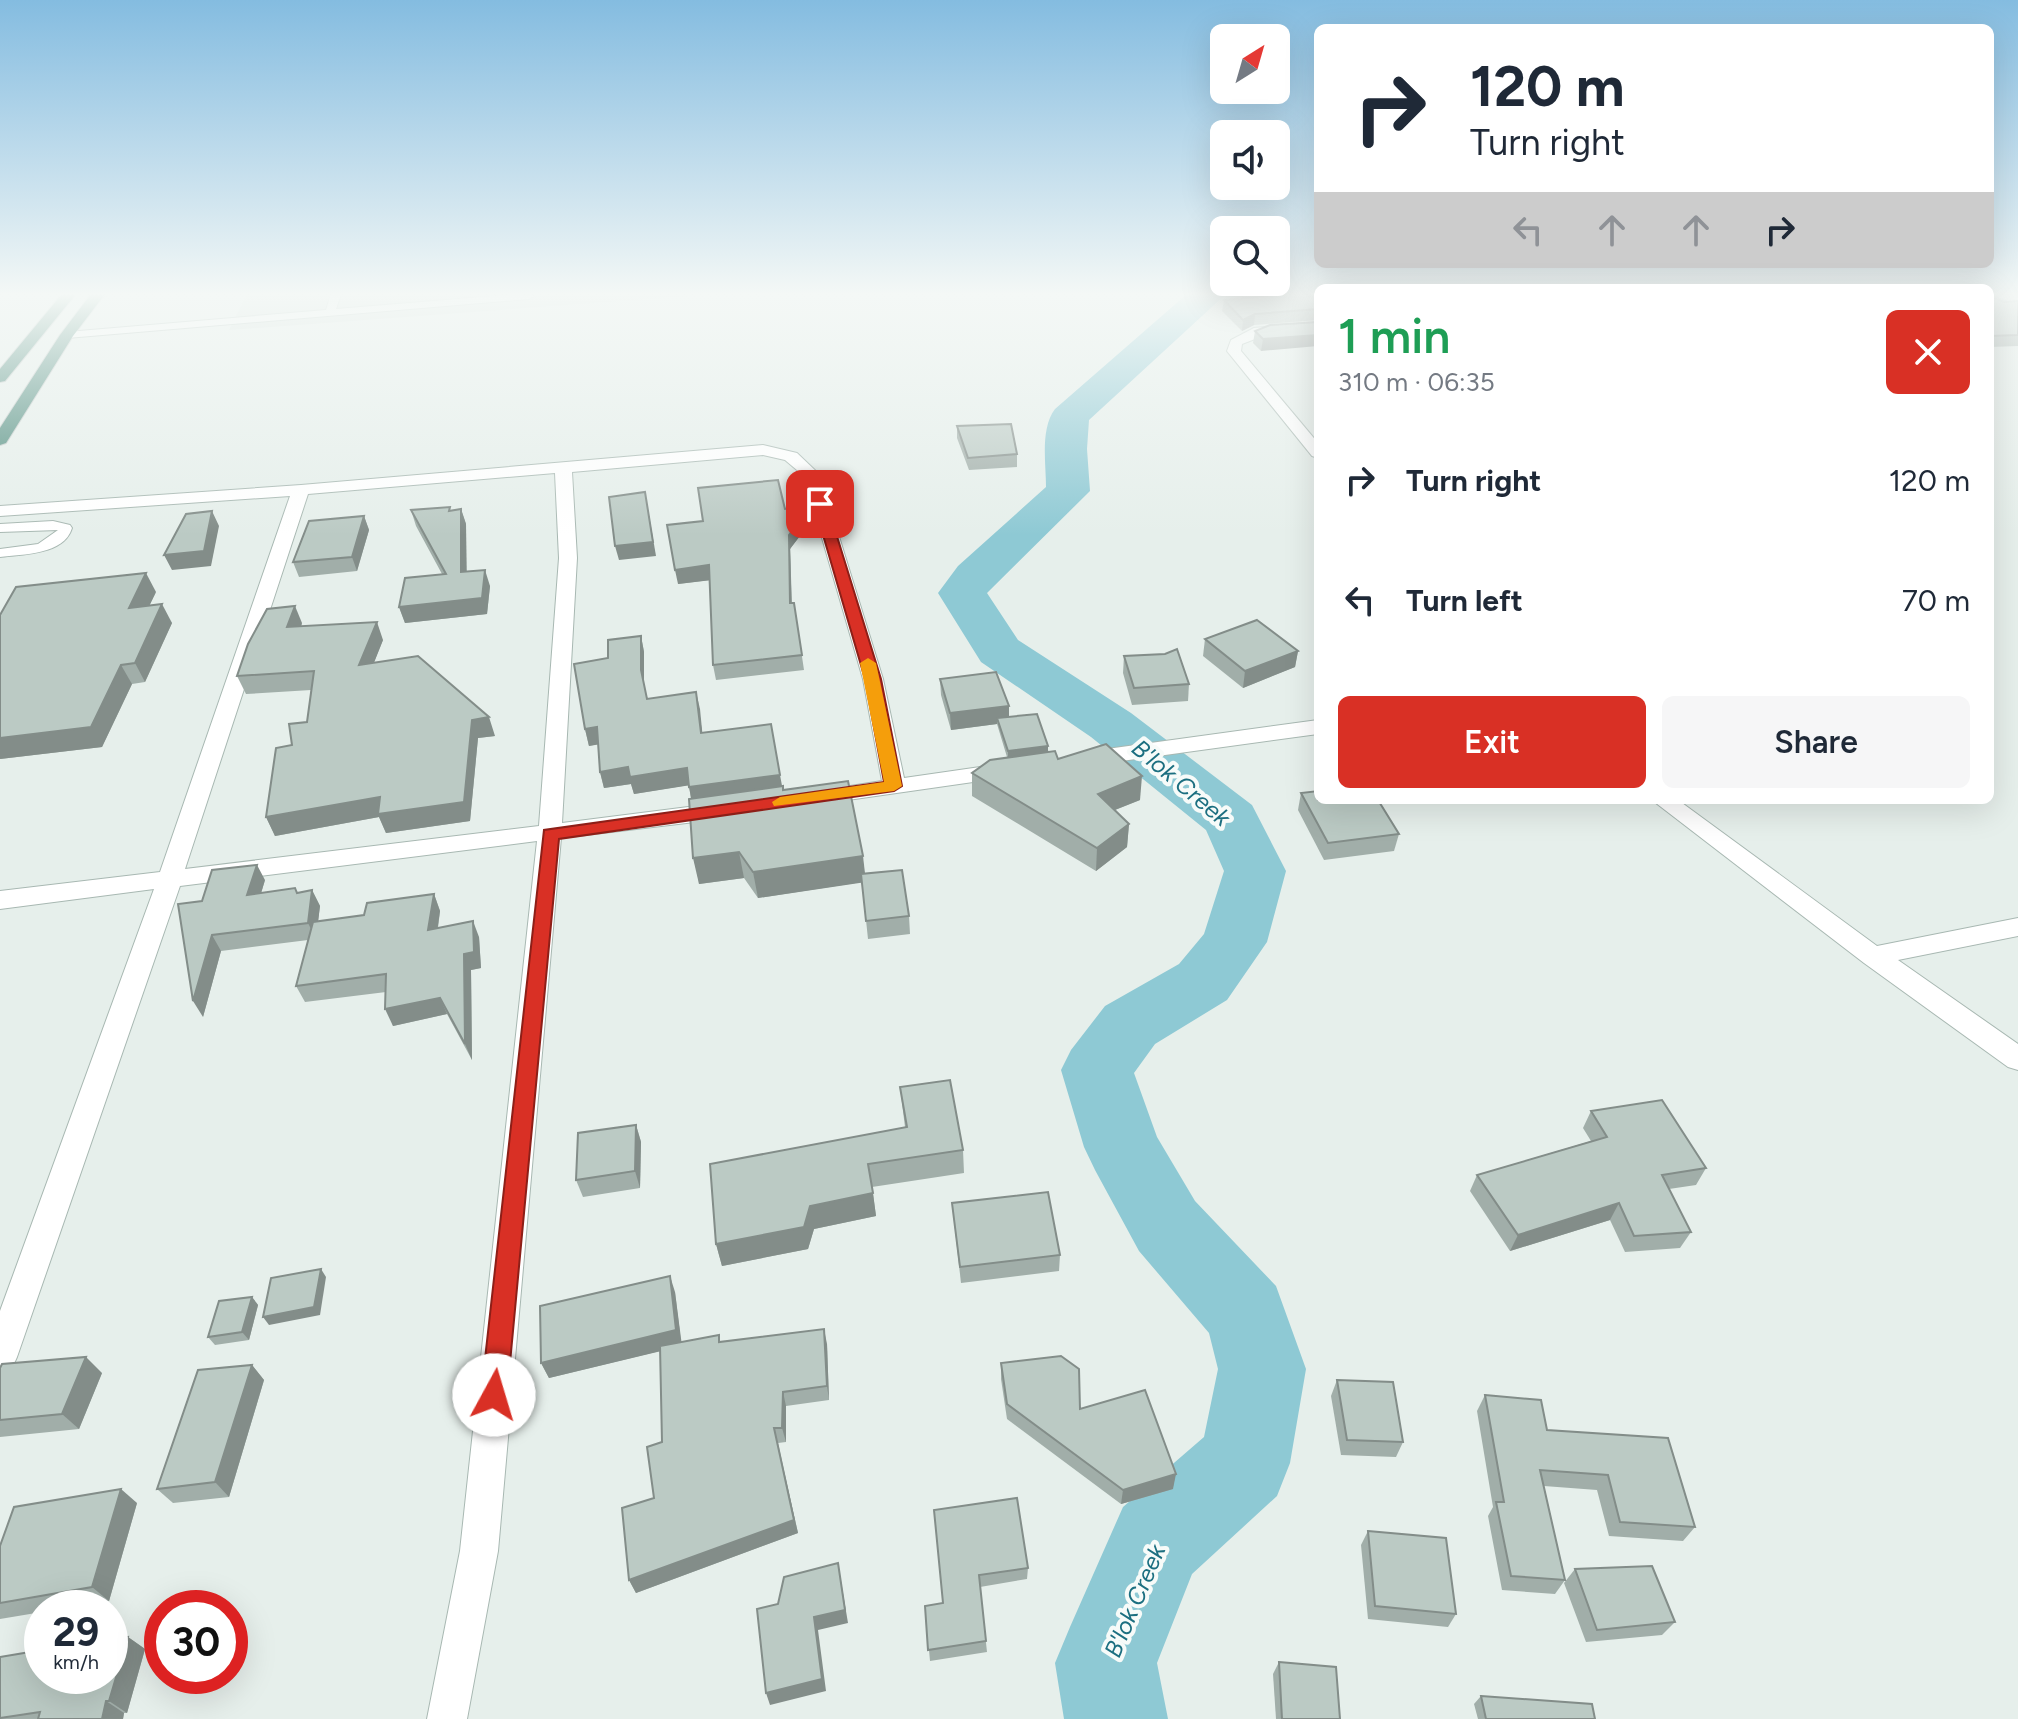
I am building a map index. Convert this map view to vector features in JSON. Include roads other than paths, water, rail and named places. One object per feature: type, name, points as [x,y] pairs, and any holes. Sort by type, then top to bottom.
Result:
[{"type":"highway","points":[[0,440],[42,374]]},
{"type":"street","points":[[1253,374],[1314,448]]},
{"type":"street","points":[[0,511],[301,490],[763,450],[790,454],[802,461],[812,475],[873,679],[894,786]]},
{"type":"street","points":[[447,1719],[479,1551],[550,834],[568,558],[563,467]]},
{"type":"street","points":[[0,1357],[170,879],[301,490]]},
{"type":"street","points":[[1065,762],[1314,728]]},
{"type":"street","points":[[804,799],[1018,769]]},
{"type":"street","points":[[1668,804],[2018,1059]]},
{"type":"street","points":[[0,900],[550,834],[743,807]]},
{"type":"street","points":[[1873,956],[2018,927]]},
{"type":"lane","points":[[0,528],[53,525],[65,528],[63,535],[42,548],[0,553]]},
{"type":"waterway","name":"B'lok Creek","points":[[1116,374],[1069,417],[1066,449],[1068,491],[975,576],[962,593],[999,651],[1111,725],[1231,819],[1255,871],[1234,942],[1203,982],[1130,1025],[1097,1070],[1122,1147],[1167,1226],[1246,1314],[1262,1369],[1244,1463],[1157,1541],[1106,1663],[1116,1719]]}]
